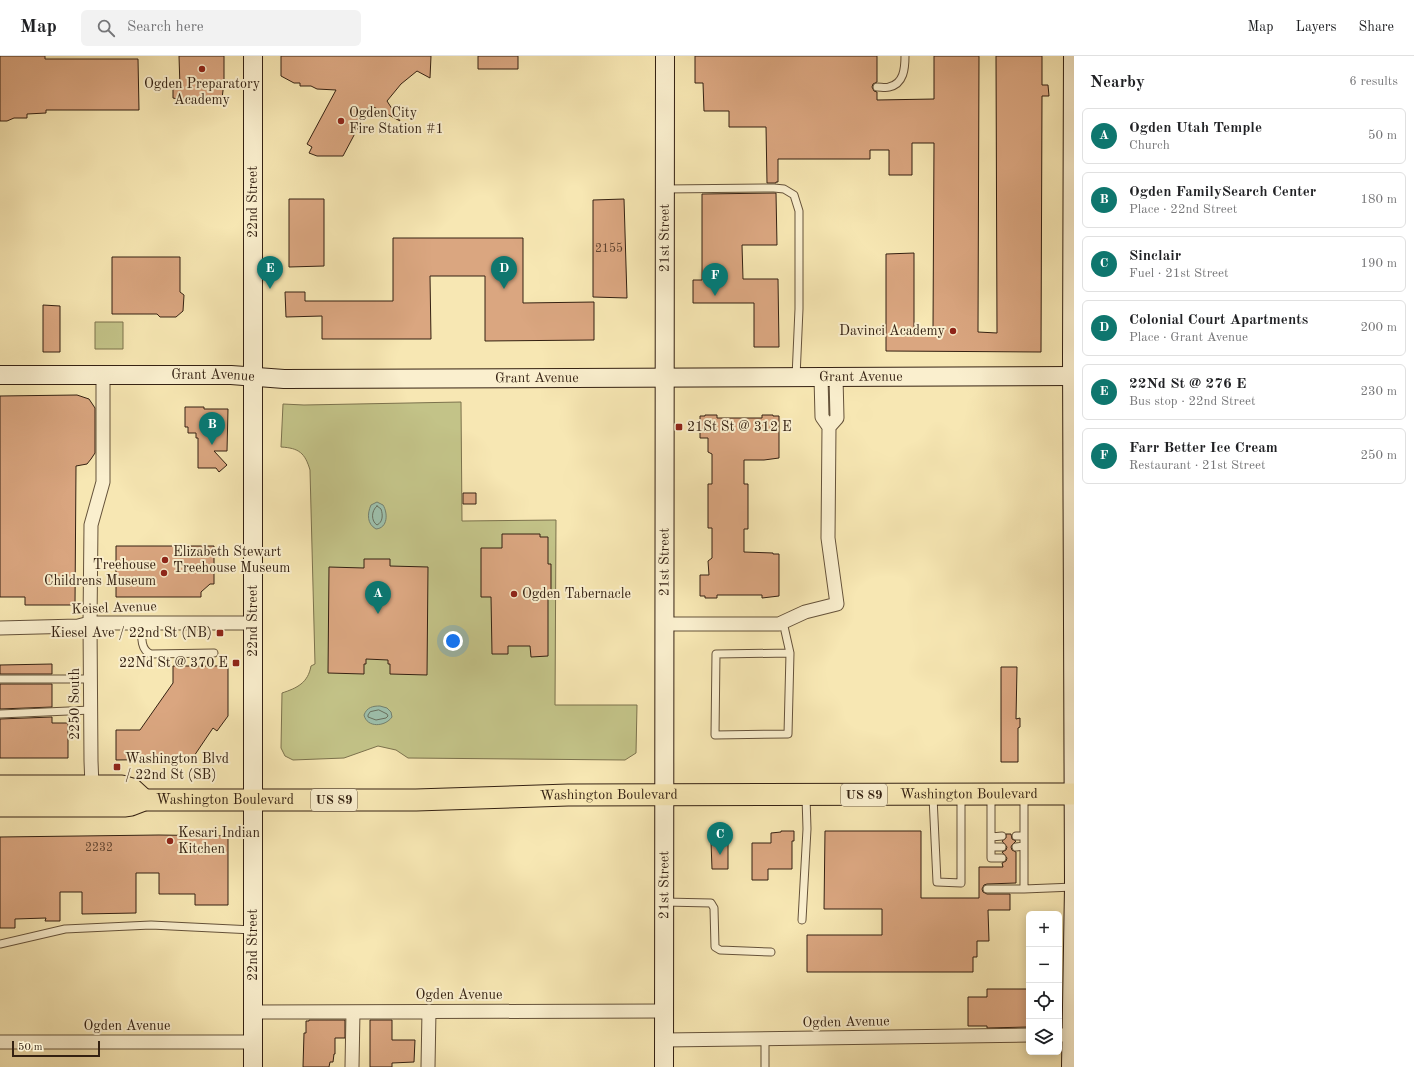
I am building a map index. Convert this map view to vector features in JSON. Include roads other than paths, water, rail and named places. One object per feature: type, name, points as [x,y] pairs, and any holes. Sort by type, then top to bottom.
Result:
[{"type":"main road","name":"Washington Boulevard","points":[[0,786],[127,787],[137,792],[144,800]]},
{"type":"main road","name":"Washington Boulevard","points":[[0,806],[124,806],[144,800],[416,800],[519,796],[1074,794]]},
{"type":"street","name":"22nd Street","points":[[253,56],[253,1067]]},
{"type":"street","name":"21st Street","points":[[664,1067],[663,795],[665,56]]},
{"type":"street","points":[[1071,1067],[1065,1035],[1074,887],[1073,56]]},
{"type":"street","name":"2250 South","points":[[92,786],[90,623],[91,525],[104,474],[103,374]]},
{"type":"street","name":"Grant Avenue","points":[[0,375],[225,375],[278,379],[1073,376]]},
{"type":"street","points":[[664,624],[779,624],[805,612],[837,604],[828,538],[829,427],[837,418],[829,377]]},
{"type":"street","name":"Keisel Avenue","points":[[0,628],[78,626],[90,623],[253,623]]},
{"type":"street","name":"Ogden Avenue","points":[[254,1012],[664,1011]]},
{"type":"street","points":[[352,1067],[353,1012]]},
{"type":"street","points":[[428,1067],[429,1012]]},
{"type":"street","name":"Ogden Avenue","points":[[664,1040],[1026,1035]]},
{"type":"street","name":"Ogden Avenue","points":[[0,1042],[253,1042]]},
{"type":"lane","points":[[877,87],[890,87],[898,83],[904,72],[905,56]]},
{"type":"lane","points":[[664,189],[774,188],[784,189],[794,195],[799,210],[799,309],[796,377]]},
{"type":"lane","points":[[142,622],[142,643],[147,653],[214,653]]},
{"type":"lane","points":[[783,622],[790,653],[788,734],[715,735],[716,654],[790,653]]},
{"type":"lane","points":[[0,679],[91,679]]},
{"type":"lane","points":[[0,714],[91,710]]},
{"type":"lane","points":[[933,794],[937,882],[961,883],[961,794]]},
{"type":"lane","points":[[991,794],[991,858],[1002,858]]},
{"type":"lane","points":[[1024,794],[1024,889]]},
{"type":"lane","points":[[802,920],[807,829],[806,795]]},
{"type":"lane","points":[[991,836],[1002,836]]},
{"type":"lane","points":[[1016,836],[1024,836]]},
{"type":"lane","points":[[1016,847],[1024,846]]},
{"type":"lane","points":[[991,847],[1002,847]]},
{"type":"lane","points":[[1016,857],[1024,857]]},
{"type":"lane","points":[[987,889],[1074,887]]},
{"type":"lane","points":[[664,902],[711,903],[714,908],[715,947],[720,950],[771,952]]},
{"type":"lane","points":[[0,944],[65,929],[151,925],[253,930]]},
{"type":"lane","points":[[765,1039],[765,1067]]},
{"type":"water","points":[[377,502],[385,508],[386,520],[383,526],[376,529],[369,522],[368,515],[371,505]]},
{"type":"water","points":[[375,706],[387,708],[391,712],[392,717],[385,723],[376,725],[372,724],[366,719],[364,715],[365,712]]},
{"type":"place","name":"Ogden Preparatory Academy","points":[[202,69]]},
{"type":"place","name":"Ogden City Fire Station #1","points":[[341,121]]},
{"type":"place","name":"22Nd St @ 276 E","points":[[270,289]]},
{"type":"place","name":"Colonial Court Apartments","points":[[504,289]]},
{"type":"place","name":"Farr Better Ice Cream","points":[[715,296]]},
{"type":"place","name":"Davinci Academy","points":[[953,331]]},
{"type":"place","name":"21St St @ 312 E","points":[[679,427]]},
{"type":"place","name":"Ogden FamilySearch Center","points":[[212,445]]},
{"type":"place","name":"Elizabeth Stewart Treehouse Museum","points":[[165,560]]},
{"type":"place","name":"Treehouse Childrens Museum","points":[[164,573]]},
{"type":"place","name":"Ogden Tabernacle","points":[[514,594]]},
{"type":"place","name":"Ogden Utah Temple","points":[[378,614]]},
{"type":"place","name":"Kiesel Ave / 22nd St (NB)","points":[[220,633]]},
{"type":"place","name":"22Nd St @ 370 E","points":[[236,663]]},
{"type":"place","name":"Washington Blvd / 22nd St (SB)","points":[[117,767]]},
{"type":"place","name":"Kesari Indian Kitchen","points":[[170,841]]},
{"type":"place","name":"Sinclair","points":[[720,855]]}]
